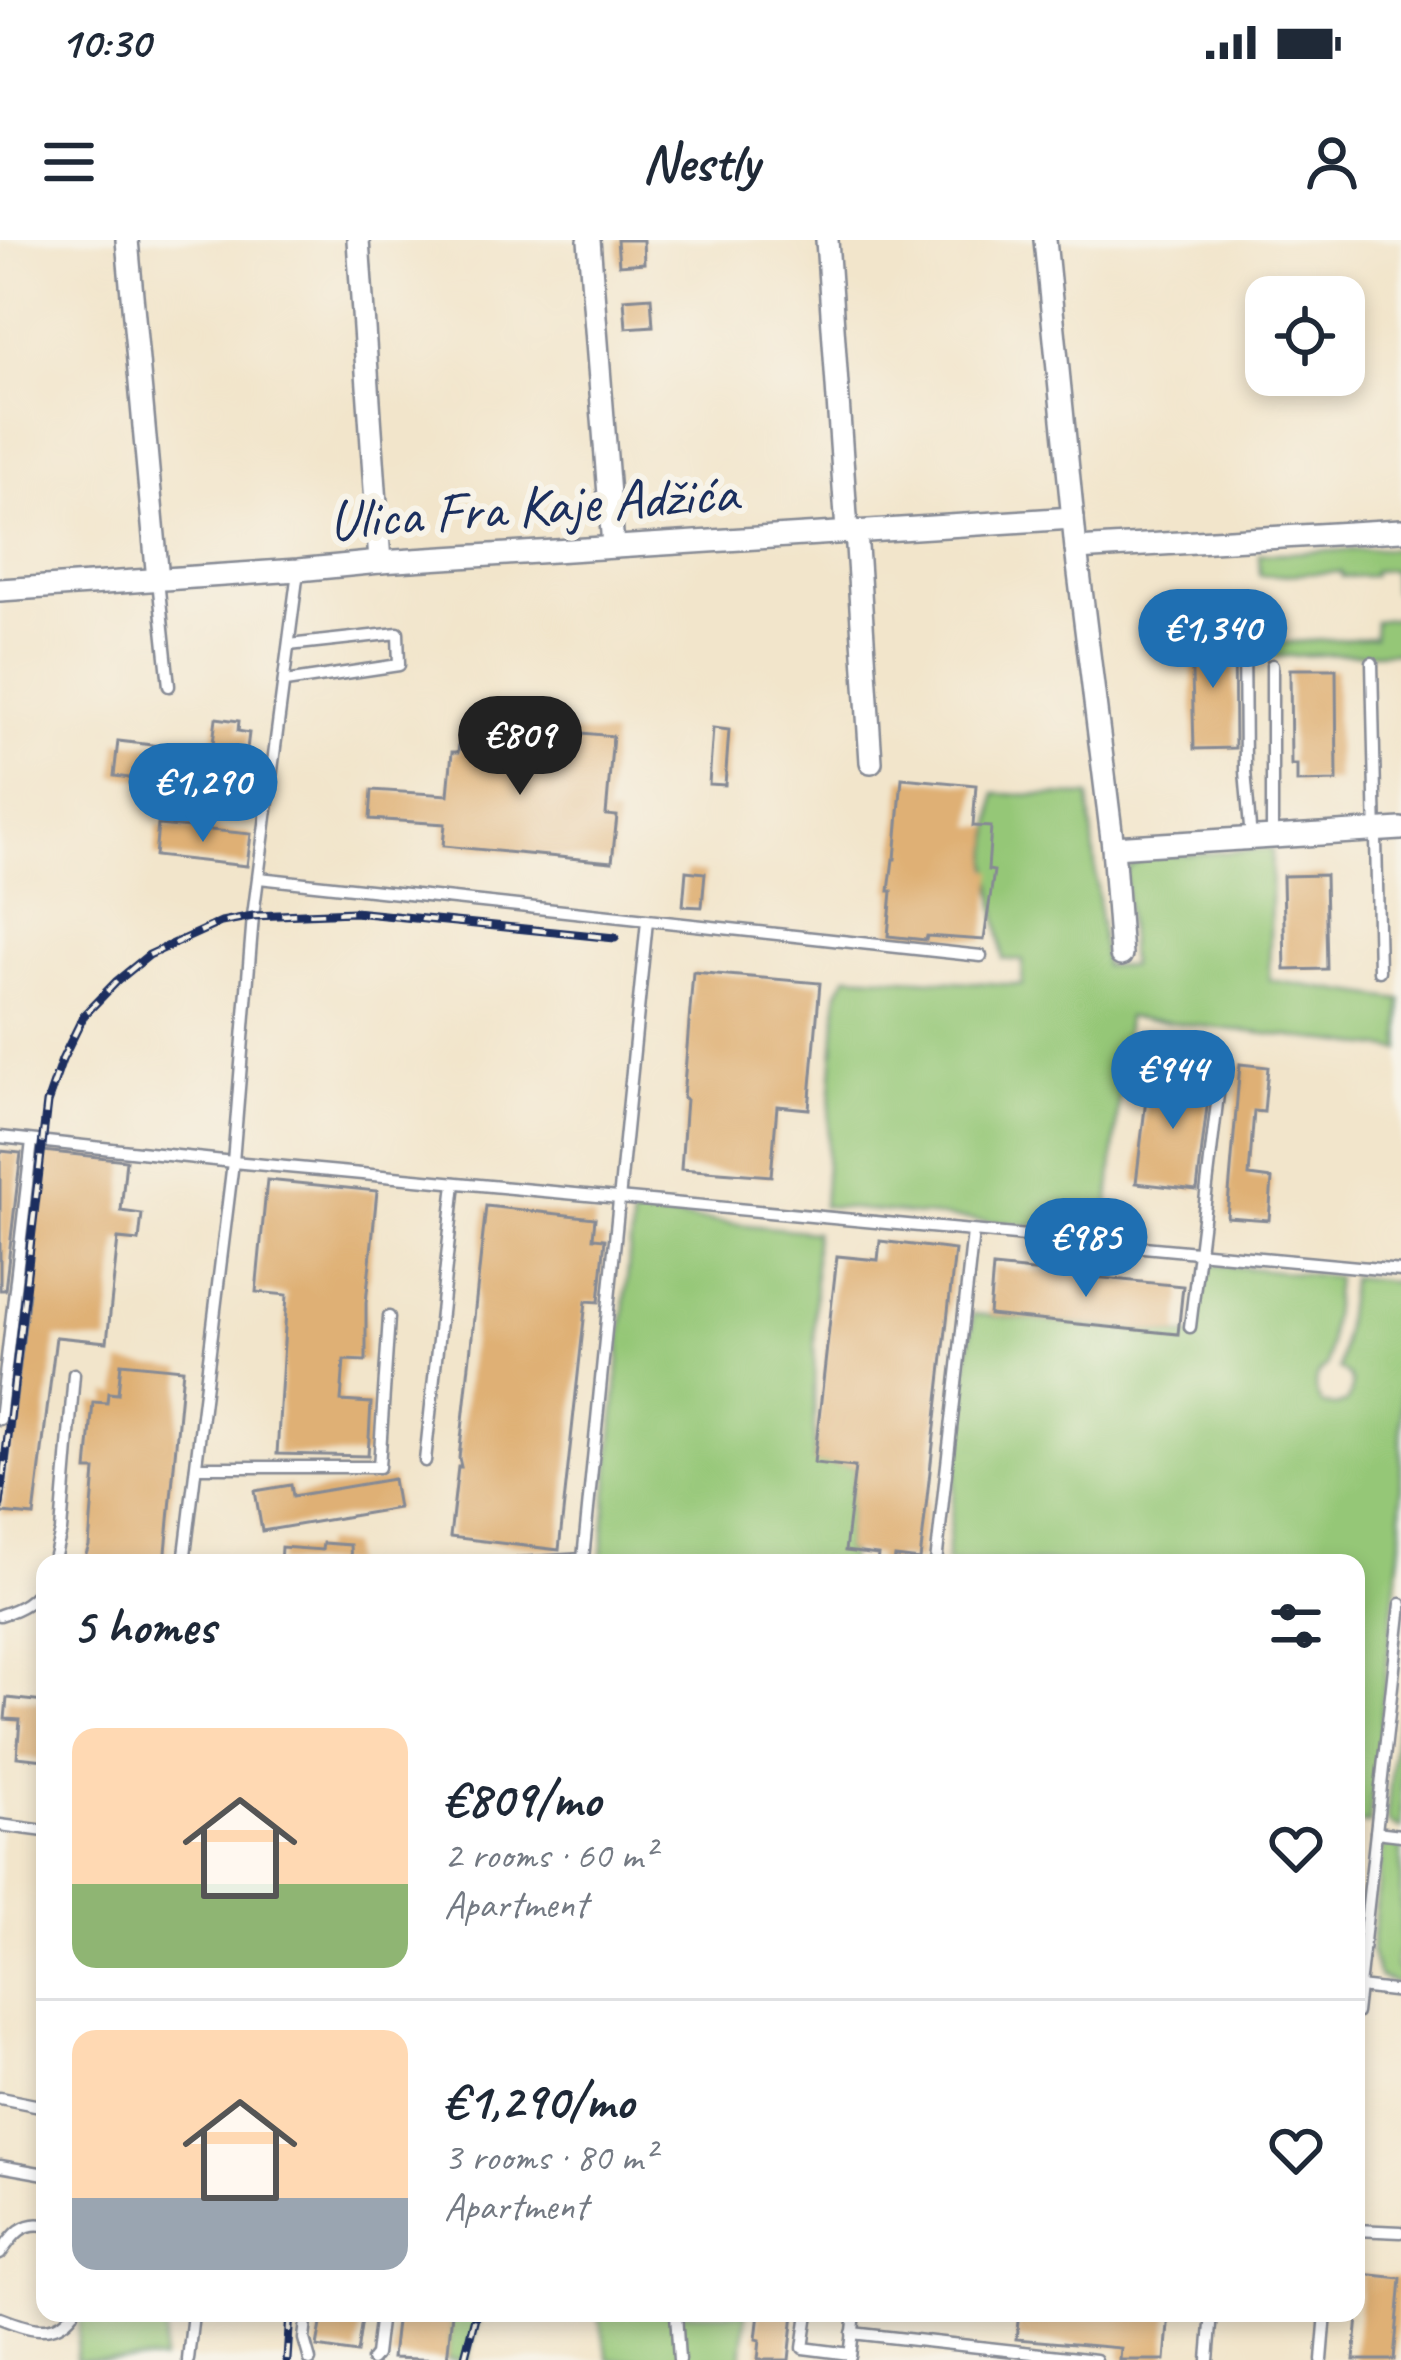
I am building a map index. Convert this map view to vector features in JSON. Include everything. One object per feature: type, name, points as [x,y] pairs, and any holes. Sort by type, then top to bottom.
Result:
[{"type":"street","points":[[127,240],[158,580]]},
{"type":"street","points":[[358,240],[380,562]]},
{"type":"street","points":[[589,240],[613,546]]},
{"type":"street","points":[[827,240],[871,762]]},
{"type":"street","points":[[1046,240],[1121,955]]},
{"type":"street","name":"Ulica Fra Kaje Adžića","points":[[0,590],[1073,518]]},
{"type":"street","points":[[1076,549],[1401,530]]},
{"type":"street","points":[[1113,847],[1401,829]]},
{"type":"lane","points":[[185,1554],[233,1162],[259,878],[298,570]]},
{"type":"lane","points":[[158,580],[169,686]]},
{"type":"lane","points":[[1244,630],[1245,771],[1262,838]]},
{"type":"lane","points":[[285,682],[399,665],[398,633],[289,645]]},
{"type":"lane","points":[[1372,663],[1378,971]]},
{"type":"lane","points":[[1262,838],[1272,665]]},
{"type":"lane","points":[[259,878],[981,956]]},
{"type":"lane","points":[[583,1554],[647,921]]},
{"type":"lane","points":[[1190,1327],[1223,1054]]},
{"type":"lane","points":[[0,1137],[1401,1271]]},
{"type":"lane","points":[[0,1419],[32,1141]]},
{"type":"lane","points":[[425,1461],[455,1183]]},
{"type":"lane","points":[[937,1554],[973,1232]]},
{"type":"lane","points":[[196,1467],[379,1467],[389,1317]]},
{"type":"lane","points":[[56,1554],[62,1532],[74,1374]]},
{"type":"lane","points":[[0,1615],[36,1597]]},
{"type":"lane","points":[[1365,1927],[1401,1604]]},
{"type":"lane","points":[[0,1825],[36,1830]]},
{"type":"lane","points":[[1376,1832],[1401,1834]]},
{"type":"lane","points":[[1365,1988],[1401,1992]]},
{"type":"lane","points":[[0,2098],[36,2105]]},
{"type":"lane","points":[[0,2166],[36,2172]]},
{"type":"lane","points":[[0,2254],[16,2231],[36,2224]]},
{"type":"lane","points":[[1365,2230],[1401,2232]]},
{"type":"lane","points":[[0,2318],[32,2330],[49,2330],[65,2322]]},
{"type":"lane","points":[[188,2360],[192,2322]]},
{"type":"lane","points":[[307,2322],[304,2338],[310,2360]]},
{"type":"lane","points":[[372,2360],[380,2322]]},
{"type":"lane","points":[[677,2322],[679,2360]]},
{"type":"lane","points":[[807,2322],[803,2348],[850,2357],[854,2322]]},
{"type":"lane","points":[[1208,2360],[1211,2322]]},
{"type":"lane","points":[[1322,2360],[1325,2322]]},
{"type":"lane","points":[[852,2333],[1096,2360]]},
{"type":"green space","points":[[1401,548],[1401,595],[1393,591],[1392,570],[1373,571],[1372,576],[1342,577],[1341,572],[1260,576],[1259,554]]},
{"type":"green space","points":[[1401,618],[1401,652],[1263,657],[1263,644],[1374,637],[1375,621]]},
{"type":"green space","points":[[995,794],[1089,796],[1104,966],[1130,966],[1125,875],[1130,867],[1148,857],[1272,849],[1269,980],[1401,1000],[1401,1050],[1127,1017],[1106,1232],[823,1206],[838,991],[848,975],[1022,985],[1023,961],[1003,959],[989,862]]},
{"type":"green space","points":[[633,1213],[815,1232],[814,1462],[855,1467],[845,1550],[850,1554],[602,1554]]},
{"type":"green space","points":[[1207,1264],[1336,1277],[1327,1366],[1315,1383],[1322,1404],[1336,1406],[1347,1402],[1352,1388],[1339,1369],[1351,1277],[1401,1282],[1401,1540],[1369,1824],[1365,1823],[1365,1554],[947,1554],[973,1314],[1194,1336]]},
{"type":"green space","points":[[1401,1709],[1401,1829],[1387,1817]]},
{"type":"green space","points":[[1401,1841],[1401,1947],[1396,1961],[1401,1985],[1379,1977],[1371,1953],[1382,1852],[1385,1844]]},
{"type":"green space","points":[[80,2322],[167,2322],[162,2360],[75,2360]]},
{"type":"green space","points":[[451,2322],[479,2322],[467,2360],[447,2360]]},
{"type":"green space","points":[[600,2322],[745,2322],[742,2360],[609,2360]]},
{"type":"building","points":[[617,240],[643,240],[644,263],[619,265]]},
{"type":"building","points":[[651,297],[653,326],[626,328],[624,299]]},
{"type":"building","points":[[1234,634],[1235,748],[1194,749],[1191,635]]},
{"type":"building","points":[[1290,669],[1336,669],[1337,781],[1297,782],[1297,765],[1291,765]]},
{"type":"building","points":[[216,718],[239,721],[238,731],[249,733],[247,749],[236,748],[232,784],[185,778],[184,785],[114,776],[118,741],[212,752]]},
{"type":"building","points":[[713,728],[729,730],[725,785],[709,784]]},
{"type":"building","points":[[552,730],[613,736],[606,815],[617,816],[612,862],[443,846],[445,824],[370,819],[372,790],[448,795],[452,752],[458,752],[460,737],[551,746]]},
{"type":"building","points":[[902,778],[976,785],[973,826],[991,827],[988,870],[994,871],[984,940],[888,936]]},
{"type":"building","points":[[158,825],[251,834],[247,866],[155,856]]},
{"type":"building","points":[[686,871],[705,873],[702,907],[683,906]]},
{"type":"building","points":[[1325,875],[1327,969],[1285,970],[1283,876]]},
{"type":"building","points":[[693,972],[820,983],[809,1109],[777,1106],[771,1176],[681,1169]]},
{"type":"building","points":[[1240,1064],[1268,1067],[1264,1112],[1254,1111],[1249,1176],[1272,1179],[1269,1220],[1227,1217]]},
{"type":"building","points":[[1149,1074],[1210,1082],[1197,1190],[1136,1183]]},
{"type":"building","points":[[0,1151],[21,1153],[5,1290],[0,1290]]},
{"type":"building","points":[[43,1151],[126,1160],[121,1211],[142,1214],[139,1241],[118,1239],[107,1342],[56,1337],[34,1516],[2,1513]]},
{"type":"building","points":[[267,1180],[377,1191],[366,1303],[366,1361],[344,1360],[341,1401],[371,1403],[368,1456],[277,1454],[287,1295],[256,1292]]},
{"type":"building","points":[[486,1206],[595,1218],[593,1238],[605,1239],[599,1302],[586,1301],[559,1550],[450,1537]]},
{"type":"building","points":[[880,1241],[955,1250],[921,1554],[845,1551],[855,1467],[814,1463],[837,1256],[878,1260]]},
{"type":"building","points":[[993,1267],[1183,1286],[1178,1334],[989,1315]]},
{"type":"building","points":[[121,1363],[183,1369],[166,1554],[86,1554],[95,1470],[87,1470],[93,1402],[107,1403],[108,1393],[118,1394]]},
{"type":"building","points":[[393,1479],[398,1508],[262,1531],[255,1491],[291,1485],[293,1496]]},
{"type":"building","points":[[323,1543],[350,1545],[350,1554],[281,1554],[281,1547],[322,1550]]},
{"type":"building","points":[[7,1698],[36,1701],[36,1759],[17,1757],[20,1720],[5,1719]]},
{"type":"building","points":[[1365,2274],[1401,2278],[1394,2360],[1354,2360],[1358,2322],[1365,2322]]},
{"type":"building","points":[[321,2322],[362,2322],[357,2353],[317,2347]]},
{"type":"building","points":[[396,2322],[451,2322],[447,2360],[392,2358]]},
{"type":"building","points":[[758,2322],[793,2322],[789,2360],[758,2360],[760,2340],[756,2339]]},
{"type":"building","points":[[1018,2322],[1168,2322],[1165,2360],[1120,2360],[1121,2348],[1016,2339]]},
{"type":"railway","points":[[0,1504],[47,1103],[84,1015],[117,981],[149,955],[221,922],[253,916],[354,912],[615,938]]},
{"type":"railway","points":[[287,2360],[289,2322]]},
{"type":"railway","points":[[464,2360],[474,2322]]}]
